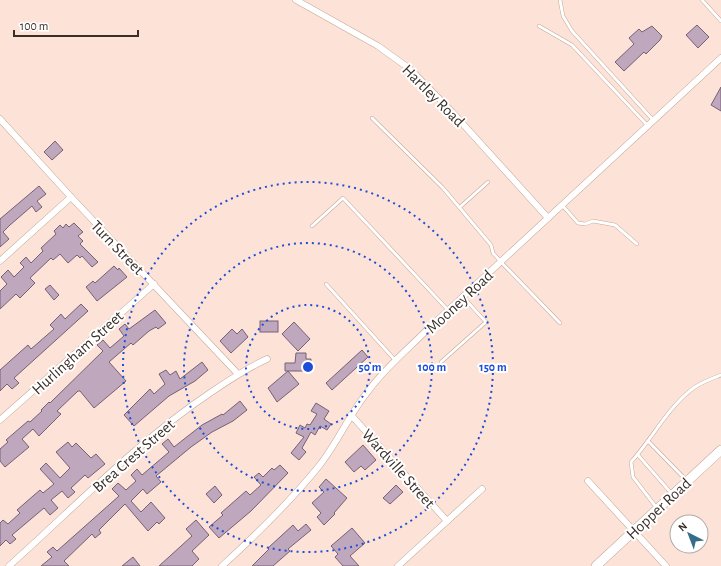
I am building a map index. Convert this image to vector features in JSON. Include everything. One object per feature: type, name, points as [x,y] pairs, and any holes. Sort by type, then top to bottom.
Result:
[{"type":"main road","name":"Hopper Road","points":[[596,566],[721,450]]},
{"type":"street","name":"Hartley Road","points":[[296,0],[378,46],[410,69],[452,112],[548,218]]},
{"type":"street","name":"Mooney Road","points":[[222,566],[254,537],[318,466],[369,390],[396,361],[448,310],[721,58]]},
{"type":"street","name":"Turn Street","points":[[0,119],[70,197],[238,374]]},
{"type":"street","points":[[0,261],[70,197]]},
{"type":"street","name":"Hurlingham Street","points":[[0,420],[154,284]]},
{"type":"street","name":"Brea Crest Street","points":[[9,566],[164,427],[192,405],[250,366],[268,359]]},
{"type":"street","name":"Wardville Street","points":[[351,415],[446,522]]},
{"type":"street","points":[[588,481],[666,566]]},
{"type":"street","points":[[398,566],[482,489]]},
{"type":"lane","points":[[560,0],[563,16],[572,31],[654,121]]},
{"type":"lane","points":[[702,0],[721,21]]},
{"type":"lane","points":[[539,26],[572,45],[648,126]]},
{"type":"lane","points":[[372,118],[460,207],[491,245],[493,253],[560,324]]},
{"type":"lane","points":[[460,207],[488,182]]},
{"type":"lane","points":[[312,226],[343,198],[448,310]]},
{"type":"lane","points":[[562,205],[578,223],[585,224],[592,221],[615,225],[637,244]]},
{"type":"lane","points":[[326,284],[396,361]]},
{"type":"lane","points":[[441,362],[486,322],[463,297]]},
{"type":"lane","points":[[657,509],[632,477],[631,462],[638,455],[671,409],[691,390],[721,374]]},
{"type":"lane","points":[[648,441],[687,482]]},
{"type":"lane","points":[[638,455],[672,495]]},
{"type":"building","points":[[697,25],[709,37],[698,48],[686,35]]},
{"type":"building","points":[[652,26],[662,36],[660,40],[646,54],[644,52],[624,71],[615,62],[634,44],[629,38],[639,29],[642,32]]},
{"type":"building","points":[[721,87],[721,111],[711,105]]},
{"type":"building","points":[[55,141],[63,150],[52,160],[44,152]]},
{"type":"building","points":[[39,186],[46,194],[37,201],[42,207],[36,212],[32,206],[10,225],[3,232],[9,239],[0,247],[0,219]]},
{"type":"building","points":[[74,223],[83,232],[78,236],[83,241],[80,244],[98,262],[92,267],[82,256],[80,258],[77,255],[68,263],[60,254],[53,260],[51,258],[30,278],[35,283],[20,298],[16,294],[0,309],[0,291],[7,284],[1,277],[8,270],[14,277],[24,267],[20,263],[26,257],[31,263],[43,251],[41,248],[56,234],[54,231],[60,225],[63,228],[66,224],[69,227]]},
{"type":"building","points":[[114,266],[118,270],[119,268],[127,277],[97,301],[86,287],[93,281],[95,283]]},
{"type":"building","points":[[50,285],[59,295],[54,300],[45,289]]},
{"type":"building","points":[[81,304],[88,311],[14,378],[19,383],[12,389],[7,384],[0,391],[0,370],[28,345],[31,349],[54,329],[50,325],[61,314],[65,319]]},
{"type":"building","points":[[155,310],[166,323],[158,329],[156,327],[149,331],[133,345],[131,343],[109,362],[126,381],[94,408],[80,391],[78,391],[57,411],[61,414],[39,436],[33,429],[22,439],[29,447],[5,467],[0,461],[0,449],[8,442],[6,440],[42,411],[41,410],[49,402],[50,403],[103,351],[97,345],[103,340],[110,348],[124,336],[119,329],[125,324],[129,329]]},
{"type":"building","points":[[260,321],[278,321],[278,332],[260,332]]},
{"type":"building","points":[[294,322],[310,339],[298,351],[282,334]]},
{"type":"building","points":[[232,329],[237,334],[242,329],[248,337],[231,353],[220,341]]},
{"type":"building","points":[[362,350],[368,357],[332,390],[326,383]]},
{"type":"building","points":[[296,353],[306,353],[306,359],[311,359],[310,371],[285,371],[285,363],[295,363]]},
{"type":"building","points":[[202,362],[208,370],[195,381],[169,396],[134,426],[124,415],[150,389],[154,394],[165,384],[159,374],[166,370],[170,375],[176,371],[180,379]]},
{"type":"building","points":[[288,371],[299,384],[277,402],[268,388]]},
{"type":"building","points":[[240,401],[247,410],[233,421],[212,432],[191,447],[156,476],[161,482],[147,494],[143,489],[131,501],[141,512],[151,502],[165,518],[159,524],[157,522],[148,531],[125,504],[99,530],[101,533],[95,538],[92,534],[64,561],[69,566],[41,566],[52,557],[47,552],[53,547],[57,551],[119,496],[112,489],[118,483],[126,490],[136,481],[131,475],[137,469],[142,475],[169,452],[162,444],[168,439],[174,447],[202,425],[222,414],[223,415]]},
{"type":"building","points":[[316,403],[329,411],[324,419],[331,424],[327,430],[320,426],[315,435],[311,432],[302,448],[306,452],[299,460],[291,453],[304,437],[296,433],[300,425],[305,428],[307,424],[310,425],[317,414],[311,411]]},
{"type":"building","points":[[68,442],[72,447],[76,443],[91,458],[96,454],[105,464],[88,478],[85,475],[71,488],[75,492],[68,498],[62,491],[51,500],[58,508],[50,515],[44,508],[12,535],[16,539],[10,544],[6,540],[0,546],[0,523],[3,520],[8,524],[20,513],[17,510],[33,496],[40,490],[43,493],[54,484],[40,469],[46,463],[60,478],[70,468],[56,452]]},
{"type":"building","points":[[363,445],[376,460],[365,470],[361,466],[354,472],[345,462]]},
{"type":"building","points":[[280,465],[288,473],[251,511],[219,538],[209,527],[223,515],[221,513],[246,491],[250,495],[261,485],[254,477],[259,473],[263,477],[272,468],[274,470]]},
{"type":"building","points":[[326,479],[347,498],[334,513],[335,514],[324,525],[317,517],[321,513],[312,503],[324,492],[319,487]]},
{"type":"building","points":[[396,485],[403,492],[390,504],[383,498]]},
{"type":"building","points":[[215,486],[222,495],[214,503],[206,494]]},
{"type":"building","points":[[196,520],[209,535],[192,551],[199,559],[192,566],[159,566],[192,536],[186,529]]},
{"type":"building","points":[[306,524],[311,530],[288,549],[290,551],[273,566],[252,566],[269,549],[268,548],[293,525],[298,531]]},
{"type":"building","points":[[352,528],[365,543],[350,556],[359,566],[343,566],[335,557],[338,554],[331,546]]},
{"type":"building","points":[[133,557],[140,566],[122,566]]}]
